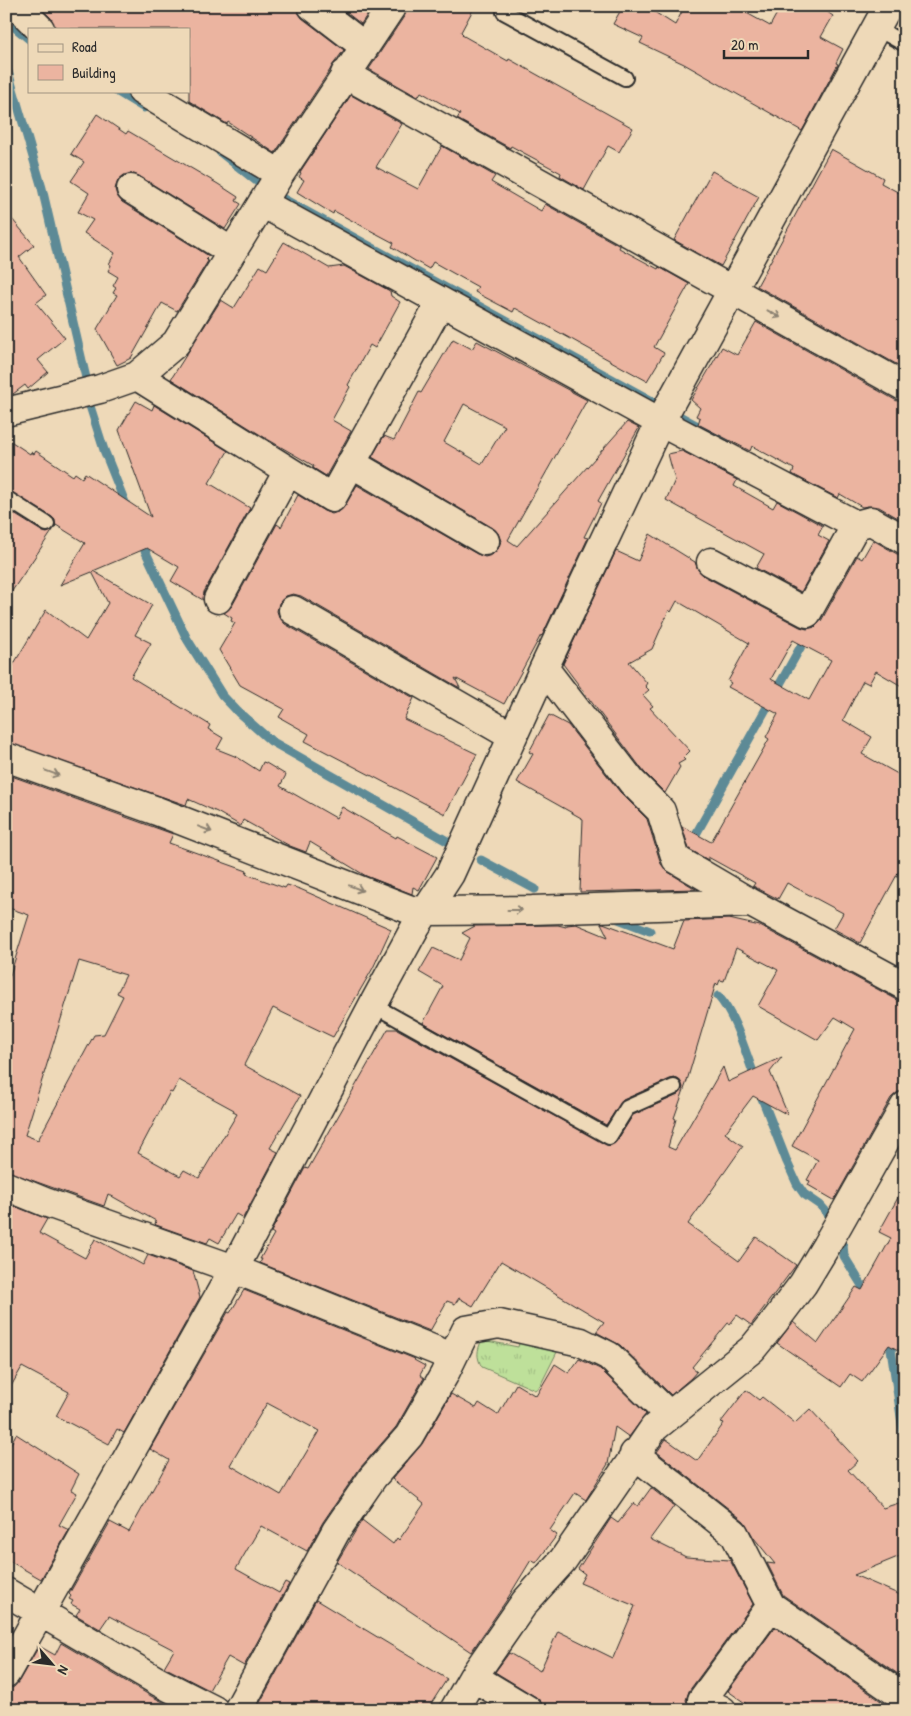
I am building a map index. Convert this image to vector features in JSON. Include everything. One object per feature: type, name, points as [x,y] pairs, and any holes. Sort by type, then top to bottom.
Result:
[{"type":"street","points":[[17,6],[39,28]]},
{"type":"street","points":[[312,6],[364,46]]},
{"type":"street","points":[[6,412],[100,388],[137,376],[176,343],[280,174],[392,6]]},
{"type":"street","points":[[6,1673],[234,1269],[373,1005],[426,911],[450,874],[512,736],[660,422],[882,17]]},
{"type":"street","points":[[345,74],[905,387]]},
{"type":"street","points":[[144,92],[280,174]]},
{"type":"street","points":[[131,189],[232,252]]},
{"type":"street","points":[[262,203],[660,422],[856,525],[871,521],[905,540]]},
{"type":"street","points":[[137,376],[332,498],[441,302]]},
{"type":"street","points":[[351,463],[485,542]]},
{"type":"street","points":[[218,599],[288,471]]},
{"type":"street","points":[[711,562],[808,613],[856,525]]},
{"type":"street","points":[[293,610],[512,736]]},
{"type":"street","points":[[544,668],[632,782],[661,812],[676,859],[751,902],[901,976]]},
{"type":"street","points":[[6,757],[157,810],[410,910],[532,910],[751,902]]},
{"type":"street","points":[[454,1710],[473,1677],[525,1602],[563,1560],[634,1454],[654,1428],[752,1349],[775,1322],[803,1284],[826,1246],[905,1106]]},
{"type":"street","points":[[6,1186],[45,1202],[234,1269],[452,1357]]},
{"type":"street","points":[[238,1710],[336,1531],[373,1477],[409,1436],[466,1330],[499,1324],[581,1342],[609,1356],[669,1415]]},
{"type":"street","points":[[634,1454],[734,1533],[771,1606],[905,1698]]},
{"type":"street","points":[[6,1592],[159,1682],[214,1710]]},
{"type":"street","points":[[722,1710],[702,1700],[771,1606]]},
{"type":"street","points":[[473,1677],[528,1710]]},
{"type":"lane","points":[[507,6],[504,12],[625,78]]},
{"type":"lane","points":[[882,17],[905,44]]},
{"type":"lane","points":[[6,498],[48,524]]},
{"type":"lane","points":[[373,1005],[609,1137],[627,1108],[674,1087]]},
{"type":"green space","points":[[520,1339],[556,1347],[557,1352],[540,1386],[535,1390],[482,1367],[478,1357],[478,1350],[482,1340],[518,1347]]},
{"type":"building","points":[[39,6],[297,6],[302,18],[344,50],[275,153],[228,122],[227,124],[189,101],[190,28],[55,28],[51,18]]},
{"type":"building","points":[[338,6],[373,6],[361,24]]},
{"type":"building","points":[[408,6],[475,6],[461,32],[462,35],[633,128],[619,152],[608,146],[584,190],[560,176],[561,173],[457,119],[460,114],[421,92],[418,97],[369,69],[405,15]]},
{"type":"building","points":[[623,6],[645,6],[675,25],[685,6],[734,6],[770,26],[781,6],[819,6],[833,16],[821,37],[843,49],[836,63],[838,64],[802,131],[684,64],[640,43],[643,38],[613,24]]},
{"type":"building","points":[[351,95],[402,124],[376,167],[418,189],[442,146],[495,176],[491,182],[541,211],[545,204],[620,246],[619,248],[689,284],[654,347],[664,353],[647,381],[515,308],[513,312],[475,292],[478,287],[433,262],[429,269],[392,247],[394,243],[334,211],[333,214],[297,192],[304,180],[299,177],[300,172]]},
{"type":"building","points":[[97,114],[126,134],[128,131],[218,184],[238,197],[236,201],[241,204],[225,229],[139,176],[131,173],[124,175],[118,180],[115,189],[117,196],[122,202],[209,256],[206,259],[208,261],[177,311],[162,303],[131,358],[117,365],[97,329],[117,295],[113,293],[116,288],[113,286],[118,277],[108,271],[111,265],[109,264],[115,253],[84,233],[93,220],[78,212],[89,193],[71,181],[84,162],[71,154]]},
{"type":"building","points":[[831,149],[883,178],[881,183],[905,196],[905,369],[757,286]]},
{"type":"building","points":[[712,171],[759,197],[721,266],[674,240]]},
{"type":"building","points":[[6,212],[34,245],[19,257],[46,295],[36,303],[65,338],[38,360],[48,372],[28,389],[25,385],[13,394],[6,396]]},
{"type":"building","points":[[284,242],[329,268],[344,266],[390,291],[391,296],[400,302],[375,348],[370,345],[348,385],[350,387],[332,420],[351,431],[326,476],[313,468],[314,466],[171,379],[221,300],[234,308],[260,266],[267,270]]},
{"type":"building","points":[[756,322],[897,401],[905,403],[905,522],[879,507],[862,507],[840,494],[838,498],[792,474],[794,469],[752,446],[750,451],[698,424],[700,418],[696,416],[700,408],[691,400],[722,347],[737,355]]},
{"type":"building","points":[[453,339],[472,349],[477,341],[587,400],[508,540],[517,546],[627,422],[639,428],[598,501],[601,503],[584,537],[588,538],[542,636],[504,704],[455,678],[460,688],[301,596],[293,594],[286,596],[279,603],[277,611],[285,624],[414,698],[404,719],[477,754],[445,814],[305,741],[309,734],[279,717],[284,709],[240,685],[219,650],[235,623],[231,621],[232,618],[224,613],[232,606],[277,524],[281,527],[298,495],[332,514],[340,511],[345,506],[357,485],[477,554],[485,557],[492,555],[498,549],[501,541],[498,533],[493,528],[372,457],[384,436],[394,440],[419,392],[421,393]],"holes":[[[464,404],[505,426],[482,464],[444,442]]]},
{"type":"building","points":[[136,401],[152,410],[154,405],[228,451],[209,483],[250,508],[204,592],[203,600],[171,581],[179,567],[147,548],[93,571],[152,605],[135,635],[151,643],[131,677],[210,725],[208,729],[223,738],[217,749],[237,757],[259,771],[263,762],[266,763],[286,775],[280,786],[336,818],[342,807],[396,838],[397,836],[437,857],[419,890],[413,887],[412,894],[366,876],[310,842],[306,852],[290,846],[243,820],[241,826],[217,812],[188,799],[186,805],[6,742],[6,677],[46,610],[86,640],[108,603],[92,572],[60,585],[85,543],[56,525],[55,527],[55,520],[52,517],[6,489],[6,438],[30,454],[31,452],[34,454],[36,451],[73,476],[75,473],[82,478],[85,473],[151,517],[119,430]]},
{"type":"building","points":[[682,451],[737,480],[734,486],[773,508],[777,501],[823,526],[818,535],[829,541],[801,592],[756,568],[764,554],[666,500],[675,480],[668,454]]},
{"type":"building","points":[[6,509],[43,532],[47,533],[53,530],[6,600]]},
{"type":"building","points":[[650,534],[695,562],[698,570],[704,576],[807,629],[815,627],[821,621],[857,556],[862,559],[873,540],[897,554],[905,556],[905,688],[876,671],[869,684],[863,681],[843,720],[872,737],[862,754],[905,778],[905,860],[860,943],[834,929],[843,913],[787,883],[778,899],[753,886],[755,883],[708,857],[708,860],[689,849],[682,826],[711,842],[769,739],[766,737],[778,714],[728,687],[731,683],[728,681],[749,643],[677,601],[671,612],[669,610],[652,649],[629,662],[647,683],[645,686],[649,690],[643,695],[653,706],[650,708],[690,751],[683,758],[685,760],[678,764],[680,767],[665,793],[644,772],[563,664],[616,551],[638,561]],"holes":[[[793,640],[831,660],[809,700],[771,679]]]},
{"type":"building","points":[[549,715],[568,725],[620,792],[647,819],[661,864],[668,872],[696,889],[580,892],[583,819],[517,782],[533,754],[529,752]]},
{"type":"building","points":[[6,774],[173,834],[169,843],[247,871],[246,874],[285,888],[287,885],[300,889],[391,929],[373,968],[333,1037],[273,1008],[244,1065],[300,1096],[270,1148],[278,1152],[243,1218],[236,1214],[219,1243],[210,1238],[207,1243],[156,1225],[156,1221],[108,1194],[104,1206],[6,1171],[6,988],[29,915],[6,907]],"holes":[[[79,961],[126,975],[117,993],[123,996],[104,1034],[94,1035],[38,1140],[25,1135]],[[179,1080],[234,1110],[233,1112],[237,1114],[199,1178],[184,1170],[180,1176],[138,1153],[170,1092],[172,1093]]]},
{"type":"building","points":[[729,919],[760,926],[905,1004],[905,1090],[898,1092],[891,1098],[834,1200],[808,1185],[810,1181],[807,1180],[818,1160],[792,1146],[855,1029],[835,1017],[818,1040],[758,1006],[778,970],[736,948],[724,981],[720,980],[718,985],[716,983],[674,1118],[676,1119],[668,1147],[675,1150],[723,1067],[728,1082],[782,1057],[770,1072],[788,1115],[753,1096],[725,1133],[743,1146],[688,1224],[739,1261],[756,1237],[796,1265],[751,1325],[737,1315],[730,1324],[728,1323],[692,1367],[697,1371],[671,1395],[620,1345],[596,1332],[604,1322],[501,1261],[473,1306],[459,1298],[455,1304],[447,1301],[430,1331],[260,1263],[262,1259],[260,1259],[274,1234],[271,1232],[305,1168],[308,1169],[388,1029],[397,1029],[609,1146],[616,1142],[633,1115],[681,1092],[683,1087],[679,1080],[675,1078],[670,1079],[623,1100],[606,1125],[423,1023],[443,986],[419,972],[433,948],[459,960],[470,938],[462,933],[475,926],[558,925],[566,927],[567,925],[576,924],[608,937],[601,923],[603,923],[673,949],[684,921]]},
{"type":"building","points":[[905,1185],[905,1354],[889,1345],[862,1382],[850,1374],[841,1387],[777,1343],[793,1322],[818,1343],[856,1287],[862,1290],[891,1238],[879,1232]]},
{"type":"building","points":[[6,1203],[47,1219],[39,1233],[85,1258],[95,1239],[143,1265],[148,1255],[193,1271],[200,1297],[124,1433],[117,1429],[109,1444],[56,1416],[69,1392],[22,1367],[6,1395]]},
{"type":"building","points":[[244,1290],[415,1359],[425,1366],[420,1375],[424,1378],[396,1427],[360,1468],[323,1522],[307,1551],[261,1526],[236,1569],[279,1593],[285,1582],[289,1584],[244,1666],[228,1657],[209,1690],[164,1667],[174,1650],[109,1616],[100,1629],[76,1615],[80,1609],[71,1604],[73,1601],[69,1599],[71,1596],[69,1594],[110,1522],[129,1532],[169,1460],[150,1449],[228,1312],[230,1313]],"holes":[[[267,1403],[319,1431],[281,1495],[230,1465]]]},
{"type":"building","points":[[579,1359],[600,1369],[646,1414],[629,1437],[615,1427],[608,1464],[586,1500],[575,1493],[550,1530],[557,1535],[536,1563],[531,1560],[471,1652],[337,1562],[362,1520],[393,1544],[397,1538],[399,1540],[424,1504],[392,1479],[422,1444],[451,1394],[476,1408],[479,1403],[498,1415],[516,1384],[536,1396],[555,1364],[569,1373]]},
{"type":"building","points":[[746,1390],[759,1400],[762,1397],[795,1423],[810,1409],[858,1461],[848,1470],[883,1508],[905,1501],[905,1554],[854,1575],[905,1597],[905,1663],[898,1674],[783,1595],[767,1563],[775,1564],[754,1538],[744,1521],[657,1452],[666,1439],[697,1461],[724,1423],[721,1422]]},
{"type":"building","points":[[16,1434],[79,1474],[71,1490],[77,1493],[59,1525],[69,1530],[41,1579],[6,1559],[6,1453]]},
{"type":"building","points":[[651,1488],[674,1506],[650,1539],[686,1557],[730,1560],[753,1604],[689,1691],[686,1700],[690,1710],[544,1710],[541,1702],[536,1697],[495,1672],[509,1653],[540,1671],[558,1631],[613,1658],[635,1606],[580,1583],[585,1574],[578,1569],[611,1518],[618,1523],[634,1503],[638,1506]]},
{"type":"building","points":[[316,1600],[447,1679],[427,1710],[256,1710]]},
{"type":"building","points":[[775,1627],[881,1701],[876,1710],[755,1710],[728,1691]]},
{"type":"building","points":[[61,1643],[151,1696],[179,1710],[6,1710],[6,1689],[14,1687],[19,1681],[39,1646],[55,1655]]},
{"type":"waterway","points":[[6,20],[28,38]]},
{"type":"waterway","points":[[6,65],[42,188],[86,378]]},
{"type":"waterway","points":[[118,92],[144,108]]},
{"type":"waterway","points":[[220,152],[269,191],[725,441]]},
{"type":"waterway","points":[[90,406],[104,450],[128,510]]},
{"type":"waterway","points":[[140,540],[187,639],[222,695],[238,712],[271,741],[447,841]]},
{"type":"waterway","points":[[691,843],[819,614]]},
{"type":"waterway","points":[[481,860],[535,889]]},
{"type":"waterway","points":[[613,917],[650,931]]},
{"type":"waterway","points":[[718,996],[730,1014],[740,1036],[756,1080]]},
{"type":"waterway","points":[[760,1093],[797,1184],[804,1194],[820,1205],[830,1216]]},
{"type":"waterway","points":[[843,1244],[844,1256],[869,1297]]},
{"type":"waterway","points":[[889,1335],[905,1444]]}]
